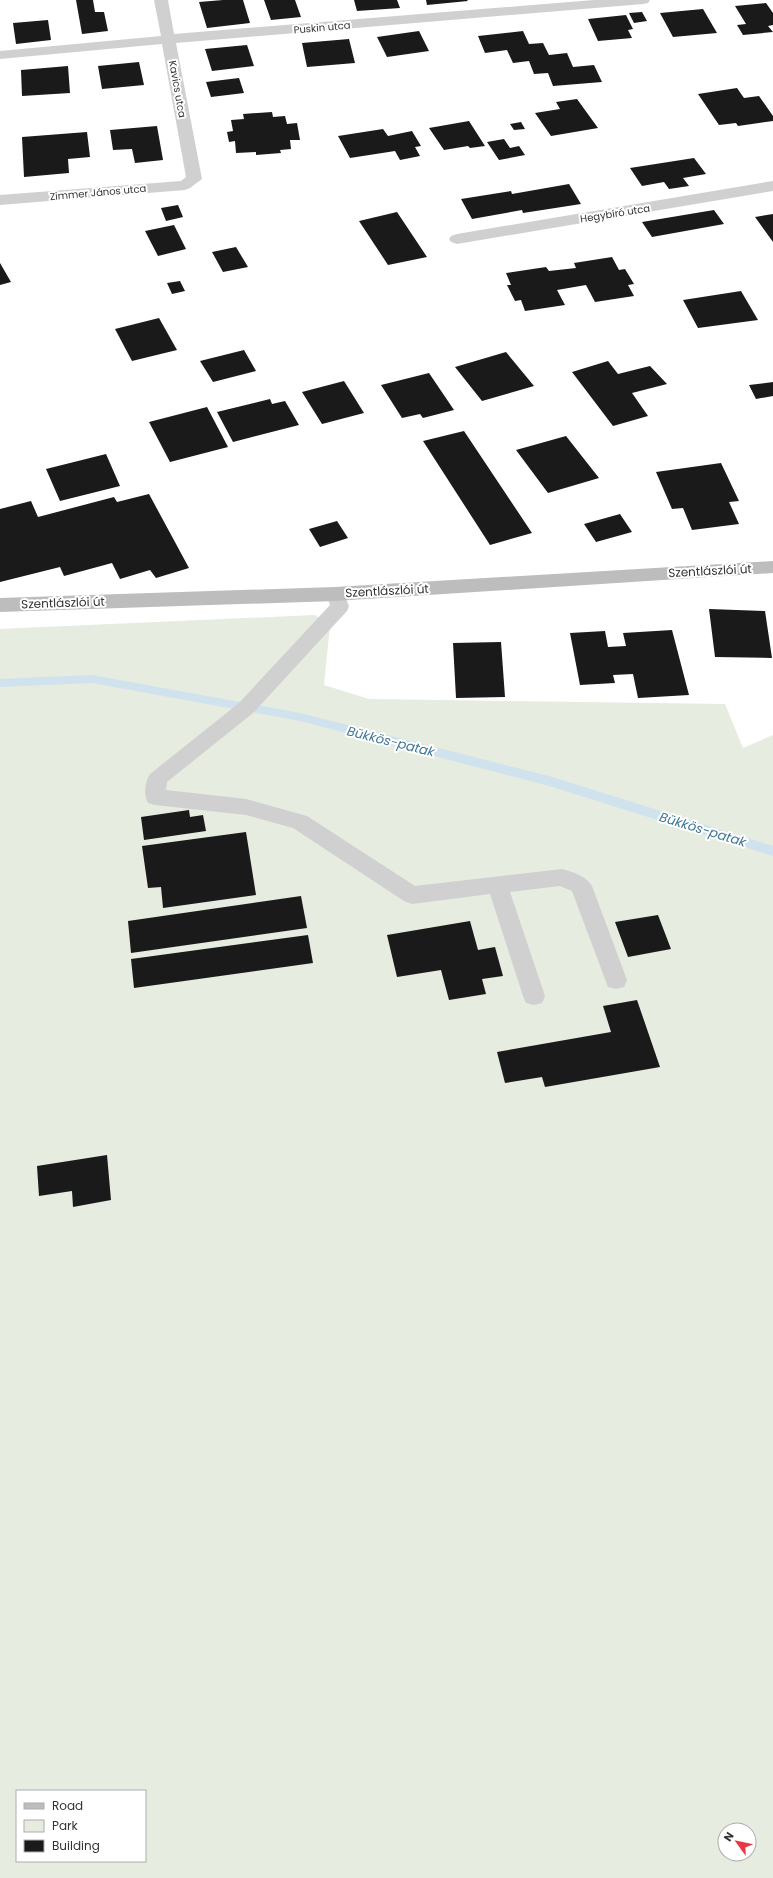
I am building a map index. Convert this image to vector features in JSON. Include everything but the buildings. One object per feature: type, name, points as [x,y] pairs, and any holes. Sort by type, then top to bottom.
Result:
[{"type":"main road","name":"Szentlászlói út","points":[[0,605],[335,594],[773,568]]},
{"type":"street","name":"Kavics utca","points":[[161,0],[194,179]]},
{"type":"street","name":"Puskin utca","points":[[0,55],[169,39],[643,0]]},
{"type":"street","name":"Zimmer János utca","points":[[0,200],[185,185],[194,179]]},
{"type":"street","name":"Hegybíró utca","points":[[457,239],[773,186]]},
{"type":"street","points":[[335,594],[340,606],[246,708],[157,779],[155,797],[246,807],[300,822],[412,895],[562,877],[582,886],[616,980]]},
{"type":"street","points":[[497,884],[534,996]]},
{"type":"green space","points":[[315,615],[330,625],[324,685],[369,699],[725,704],[743,748],[773,735],[773,1878],[0,1878],[0,629]]},
{"type":"waterway","name":"Bükkös-patak","points":[[0,683],[92,679],[300,717],[549,781],[773,851]]}]
